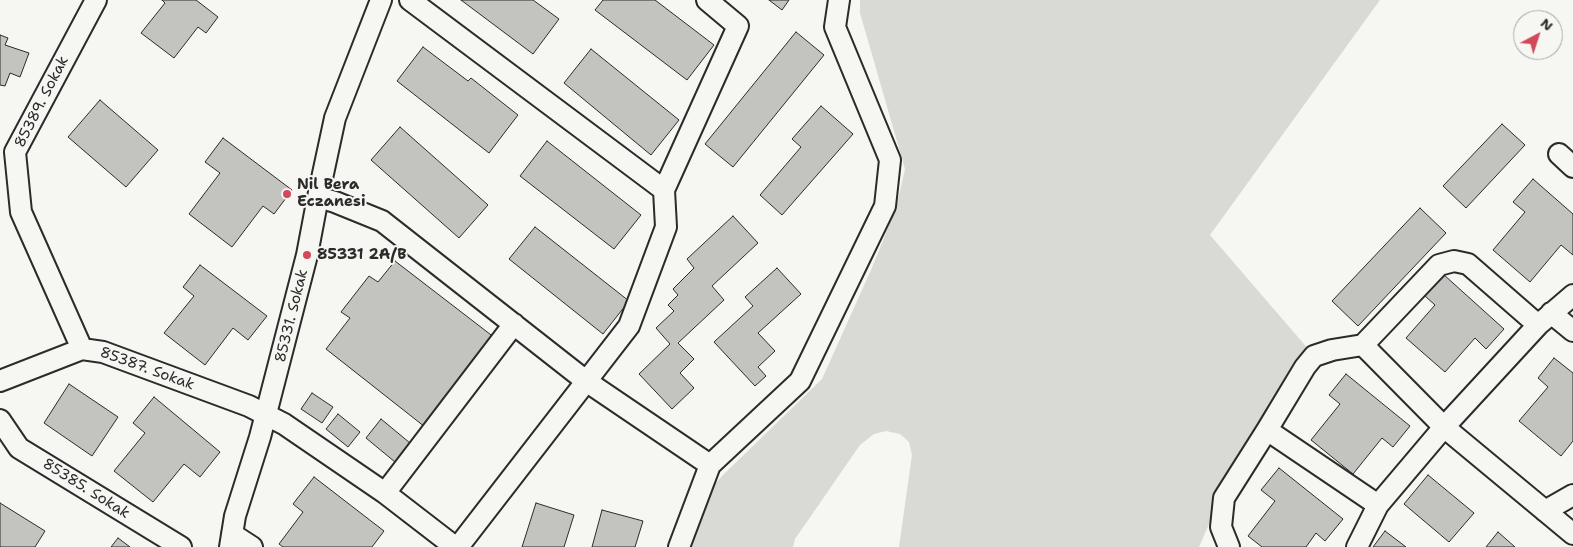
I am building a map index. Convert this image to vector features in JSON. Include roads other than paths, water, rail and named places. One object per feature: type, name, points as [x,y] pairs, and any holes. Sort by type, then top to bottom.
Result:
[{"type":"street","name":"85389. Sokak","points":[[82,349],[21,212],[8,149],[96,0]]},
{"type":"street","name":"85331. Sokak","points":[[231,540],[235,516],[266,415],[308,255],[335,118],[381,0]]},
{"type":"street","points":[[410,0],[664,190]]},
{"type":"street","points":[[457,547],[629,326],[666,227],[664,190],[738,26],[707,0]]},
{"type":"street","points":[[679,547],[710,465],[800,381],[885,206],[890,160],[835,27],[839,0]]},
{"type":"street","points":[[318,197],[382,221],[586,381],[710,465]]},
{"type":"street","points":[[1229,547],[1221,527],[1224,498],[1305,367],[1314,356],[1332,350],[1363,345],[1439,265],[1454,260],[1468,264],[1545,319],[1573,330]]},
{"type":"street","points":[[1357,547],[1378,505],[1444,427],[1545,319],[1573,295]]},
{"type":"street","points":[[385,493],[514,324]]},
{"type":"street","points":[[1363,345],[1444,427],[1573,534]]},
{"type":"street","name":"85387. Sokak","points":[[0,381],[82,349],[103,352],[248,406],[284,424],[385,493],[457,547]]},
{"type":"street","name":"85385. Sokak","points":[[0,420],[19,448],[181,547]]},
{"type":"street","points":[[1267,430],[1378,505]]},
{"type":"street","points":[[1545,511],[1573,495]]},
{"type":"street","points":[[231,540],[252,547]]},
{"type":"place","name":"Nil Bera Eczanesi","points":[[287,194]]},
{"type":"place","name":"85331 2A/B","points":[[307,255]]}]
